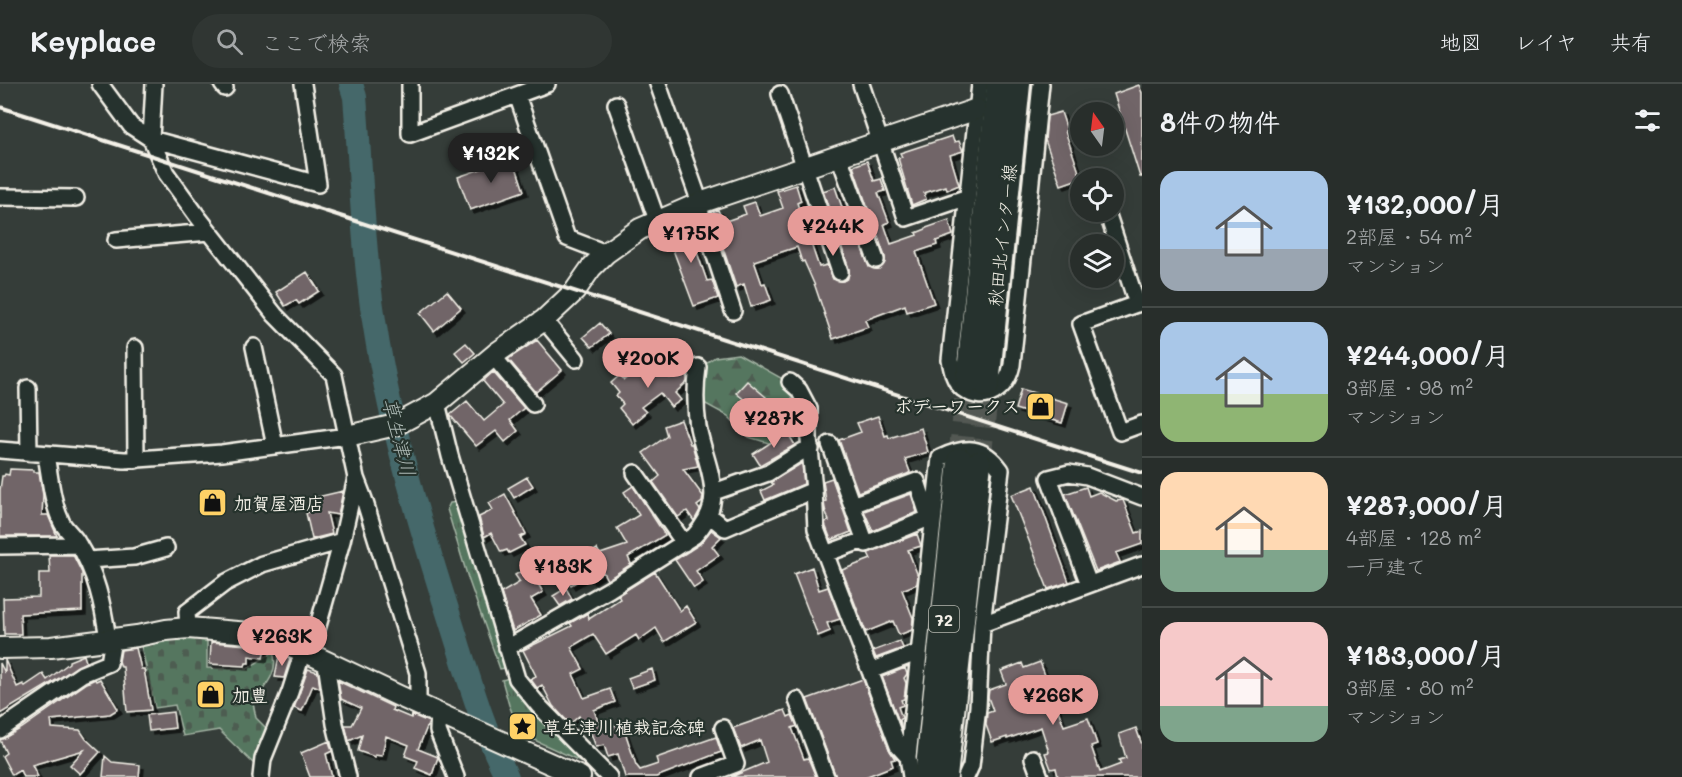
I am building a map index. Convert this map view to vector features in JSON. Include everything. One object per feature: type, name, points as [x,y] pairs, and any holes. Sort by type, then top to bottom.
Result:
[{"type":"main road","name":"秋田北インター線","points":[[999,84],[978,384],[1018,84]]},
{"type":"main road","name":"72","points":[[927,777],[970,462],[945,777]]},
{"type":"street","points":[[100,84],[131,126],[152,139],[318,184],[303,84]]},
{"type":"street","points":[[154,84],[152,139],[166,173],[209,232],[275,315],[334,375],[352,435],[356,478],[418,673],[418,704]]},
{"type":"street","points":[[410,84],[410,134],[547,84]]},
{"type":"street","points":[[658,84],[733,311]]},
{"type":"street","points":[[861,84],[906,218],[968,197]]},
{"type":"street","points":[[980,84],[950,360],[953,375],[962,388],[981,395],[993,393],[1004,386],[1012,365],[1041,84]]},
{"type":"street","points":[[780,94],[840,272]]},
{"type":"street","points":[[517,95],[567,238],[606,254]]},
{"type":"street","points":[[616,104],[657,220]]},
{"type":"street","points":[[0,450],[136,460],[275,446],[352,435],[396,425],[433,405],[493,356],[544,320],[575,291],[591,268],[640,229],[699,203],[977,109]]},
{"type":"street","points":[[839,156],[876,260]]},
{"type":"street","points":[[0,197],[76,198]]},
{"type":"street","points":[[1111,222],[1139,303],[1081,324],[1120,432],[1142,424]]},
{"type":"street","points":[[116,240],[209,232]]},
{"type":"street","points":[[544,320],[576,358]]},
{"type":"street","points":[[254,347],[275,446]]},
{"type":"street","points":[[135,348],[136,460]]},
{"type":"street","points":[[493,356],[533,404]]},
{"type":"street","points":[[507,648],[610,589],[684,543],[705,525],[714,492],[694,398],[698,367]]},
{"type":"street","points":[[790,382],[799,390],[809,409],[816,529],[898,746],[908,757]]},
{"type":"street","points":[[28,388],[29,453]]},
{"type":"street","points":[[433,405],[517,679],[533,700],[609,777]]},
{"type":"street","points":[[830,444],[866,544],[931,517]]},
{"type":"street","points":[[911,777],[908,757],[931,517],[940,458],[966,448],[981,452],[994,461],[1001,470],[982,624],[978,707],[971,766],[966,777]]},
{"type":"street","points":[[714,492],[768,473],[803,451],[811,449]]},
{"type":"street","points":[[0,730],[82,674],[109,663],[111,639],[102,601],[87,560],[63,524],[52,494],[46,455]]},
{"type":"street","points":[[635,473],[684,543]]},
{"type":"street","points":[[1089,584],[1049,478],[1069,473],[1087,476],[1142,497]]},
{"type":"street","points":[[261,777],[263,759],[290,692],[313,656],[356,478]]},
{"type":"street","points":[[852,505],[917,481],[931,517]]},
{"type":"street","points":[[709,514],[725,528],[814,490]]},
{"type":"street","points":[[825,554],[864,540]]},
{"type":"street","points":[[188,628],[187,612],[225,584],[262,564],[342,541]]},
{"type":"street","points":[[0,546],[79,545]]},
{"type":"street","points":[[87,560],[134,556],[166,548]]},
{"type":"street","points":[[982,624],[1142,565]]},
{"type":"street","points":[[0,648],[51,647],[188,628],[262,634],[580,777]]},
{"type":"street","points":[[870,671],[919,652]]},
{"type":"street","points":[[313,656],[335,724],[348,777]]},
{"type":"street","points":[[797,700],[826,777]]},
{"type":"street","points":[[441,714],[438,730],[456,777]]},
{"type":"street","points":[[701,777],[736,764],[723,728]]},
{"type":"street","points":[[1033,758],[1040,777]]},
{"type":"green space","points":[[738,354],[781,378],[803,409],[807,425],[794,438],[772,444],[749,437],[728,416],[704,403],[700,392],[701,377],[706,363],[715,357]]},
{"type":"green space","points":[[458,502],[505,668],[500,669],[447,509],[450,503]]},
{"type":"green space","points":[[207,637],[207,668],[247,669],[273,652],[275,660],[273,673],[253,703],[256,718],[269,731],[255,765],[219,730],[183,736],[175,705],[155,708],[140,641]]},
{"type":"green space","points":[[512,677],[580,761],[521,734],[502,680]]},
{"type":"building","points":[[1139,85],[1142,93],[1142,177],[1140,177],[1124,126],[1124,102],[1117,102],[1114,94]]},
{"type":"building","points":[[1061,112],[1067,130],[1065,131],[1070,146],[1070,156],[1074,156],[1078,168],[1070,168],[1070,182],[1061,185],[1045,140],[1047,116]]},
{"type":"building","points":[[952,136],[954,142],[959,141],[963,151],[950,155],[959,185],[947,190],[946,186],[924,193],[926,199],[912,205],[898,158],[902,157],[900,153]]},
{"type":"building","points":[[513,158],[524,191],[470,210],[458,177]]},
{"type":"building","points":[[867,161],[874,181],[881,179],[885,191],[878,193],[889,222],[884,224],[891,244],[949,220],[953,235],[936,241],[937,245],[916,252],[934,303],[907,312],[905,305],[865,320],[868,327],[833,339],[815,286],[797,247],[754,261],[762,284],[765,283],[771,300],[751,307],[744,284],[736,287],[711,212],[718,210],[723,222],[746,214],[743,206],[755,202],[760,216],[783,208],[777,191],[796,185],[801,201],[797,203],[819,267],[827,265],[833,279],[843,281],[848,278],[849,269],[823,191],[835,187],[845,216],[849,215],[869,267],[879,269],[885,262],[853,166]]},
{"type":"building","points":[[693,221],[698,236],[692,238],[707,281],[712,280],[718,298],[694,306],[666,231]]},
{"type":"building","points":[[307,272],[319,291],[299,304],[296,300],[285,306],[276,292]]},
{"type":"building","points":[[447,291],[461,308],[434,331],[420,313]]},
{"type":"building","points":[[600,323],[609,334],[592,347],[583,337]]},
{"type":"building","points":[[537,340],[562,370],[536,392],[508,359]]},
{"type":"building","points":[[466,343],[475,353],[464,362],[455,352]]},
{"type":"building","points":[[653,358],[670,378],[682,367],[687,372],[687,382],[675,393],[681,400],[671,407],[660,393],[641,407],[646,412],[632,424],[619,408],[623,404],[616,396],[619,393],[611,383],[620,375],[624,380]]},
{"type":"building","points":[[493,372],[524,408],[510,420],[518,431],[505,442],[496,431],[476,446],[450,415],[467,401],[484,421],[503,405],[483,381]]},
{"type":"building","points":[[747,381],[766,397],[756,409],[736,393]]},
{"type":"building","name":"ボデーワークス","points":[[1021,389],[1068,403],[1062,423],[1015,409]]},
{"type":"building","points":[[878,416],[885,436],[888,435],[889,438],[921,428],[928,452],[905,459],[910,472],[907,474],[858,492],[839,440],[861,432],[857,423]]},
{"type":"building","points":[[681,420],[690,444],[692,444],[698,466],[683,469],[703,496],[702,502],[697,506],[700,510],[694,521],[687,511],[678,517],[653,482],[660,476],[643,453],[667,436],[664,426]]},
{"type":"building","points":[[787,432],[795,445],[760,465],[753,454]]},
{"type":"building","points":[[802,463],[804,484],[765,500],[761,491],[773,485],[771,482]]},
{"type":"building","points":[[10,469],[39,472],[43,495],[42,515],[48,515],[57,536],[0,536],[2,476],[9,475]]},
{"type":"building","points":[[527,477],[533,486],[514,498],[508,488]]},
{"type":"building","points":[[832,478],[851,532],[831,540],[825,522],[829,521],[825,509],[823,481]]},
{"type":"building","points":[[633,486],[665,535],[628,557],[631,564],[607,580],[603,572],[590,580],[587,575],[571,585],[562,570],[597,549],[600,554],[627,545],[617,528],[639,515],[624,492]]},
{"type":"building","points":[[1034,486],[1069,582],[1048,589],[1011,495]]},
{"type":"building","points":[[1086,487],[1089,496],[1099,492],[1116,501],[1123,500],[1136,533],[1142,531],[1142,544],[1116,553],[1120,562],[1096,571],[1065,494]]},
{"type":"building","points":[[343,491],[338,515],[327,513],[332,534],[312,539],[306,513],[316,510],[313,498]]},
{"type":"building","points":[[505,494],[526,534],[520,537],[525,545],[509,553],[507,550],[501,552],[491,533],[484,537],[479,517],[493,510],[489,503]]},
{"type":"building","points":[[911,494],[917,512],[873,531],[864,511]]},
{"type":"building","points":[[711,530],[721,537],[712,546],[719,555],[696,571],[703,582],[694,588],[675,560],[700,544]]},
{"type":"building","points":[[917,534],[921,546],[908,550],[918,576],[917,584],[902,590],[913,618],[912,630],[899,635],[893,621],[866,632],[842,570],[871,559],[868,553]]},
{"type":"building","points":[[49,555],[73,555],[82,573],[82,611],[20,614],[21,634],[4,634],[3,598],[39,597],[39,573],[50,573]]},
{"type":"building","points":[[528,567],[543,592],[531,599],[541,615],[513,631],[501,593],[520,582],[515,575]]},
{"type":"building","points":[[812,567],[819,590],[828,587],[840,619],[827,623],[830,631],[818,636],[794,574]]},
{"type":"building","points":[[655,572],[680,611],[686,606],[696,622],[664,642],[656,628],[639,640],[636,635],[606,654],[593,634],[571,647],[583,669],[573,674],[584,698],[610,689],[615,702],[594,710],[601,730],[622,723],[636,765],[640,770],[658,764],[656,758],[716,737],[721,752],[656,777],[625,777],[618,754],[608,757],[604,745],[596,747],[588,725],[583,727],[579,716],[570,724],[553,706],[542,685],[537,688],[530,679],[536,676],[523,650],[572,626],[570,623],[588,613],[589,619],[620,599],[618,595]]},
{"type":"building","points":[[566,588],[572,599],[560,606],[553,596]]},
{"type":"building","points":[[900,641],[903,648],[876,658],[873,651]]},
{"type":"building","points":[[211,642],[259,646],[265,648],[263,658],[249,656],[249,663],[245,666],[210,664]]},
{"type":"building","points":[[136,648],[141,669],[144,669],[151,710],[127,712],[123,667],[119,661],[121,650]]},
{"type":"building","points":[[84,655],[86,662],[0,714],[0,663],[5,673],[5,660],[17,687],[23,684],[25,686],[43,674],[47,680],[69,661]]},
{"type":"building","points":[[279,655],[290,659],[284,678],[275,677]]},
{"type":"building","points":[[1040,662],[1064,726],[1088,718],[1097,744],[1091,746],[1100,772],[1121,764],[1119,760],[1126,758],[1119,734],[1136,728],[1142,745],[1142,777],[1058,777],[1056,768],[1051,769],[1045,753],[1049,752],[1041,727],[992,742],[986,725],[987,713],[993,711],[988,697],[989,690],[1006,684],[1001,671],[1022,663],[1024,668]]},
{"type":"building","points":[[905,668],[907,674],[904,678],[906,683],[904,699],[901,700],[903,705],[898,707],[902,718],[901,727],[882,677]]},
{"type":"building","points":[[308,669],[318,672],[320,688],[313,685],[302,711],[294,708]]},
{"type":"building","points":[[652,669],[655,680],[632,688],[628,678]]},
{"type":"building","points":[[95,679],[96,681],[100,679],[118,709],[110,714],[51,720],[52,728],[80,730],[100,752],[80,774],[70,765],[84,750],[32,765],[38,777],[23,777],[20,770],[12,775],[2,756],[6,753],[0,740]]},
{"type":"building","points":[[863,679],[889,749],[895,759],[891,760],[893,766],[865,777],[836,777],[807,699]]},
{"type":"building","points":[[338,681],[393,707],[392,710],[429,722],[418,749],[438,757],[432,775],[415,768],[418,761],[405,756],[409,745],[386,736],[382,756],[375,755],[375,757],[358,751],[362,735],[349,741],[345,725],[352,725],[361,708],[341,699]]},
{"type":"building","points":[[785,710],[788,717],[792,715],[797,726],[792,728],[804,759],[808,758],[816,777],[731,777],[767,762],[760,740],[741,748],[733,728]]},
{"type":"building","points":[[173,712],[175,728],[149,731],[147,715]]},
{"type":"building","points":[[329,741],[332,751],[326,754],[332,777],[310,777],[301,753]]},
{"type":"building","points":[[105,756],[112,762],[140,765],[139,777],[103,777]]},
{"type":"waterway","name":"草生津川","points":[[351,84],[355,97],[369,283],[391,411],[424,537],[469,679],[482,719],[507,777]]},
{"type":"tunnel","points":[[960,460],[968,382]]},
{"type":"tunnel","points":[[979,463],[987,385]]},
{"type":"railway","points":[[0,107],[1142,473]]},
{"type":"place","name":"ボデーワークス","points":[[1041,406]]},
{"type":"place","name":"加賀屋酒店","points":[[213,503]]},
{"type":"place","name":"加豊","points":[[211,695]]},
{"type":"place","name":"草生津川植栽記念碑","points":[[522,727]]}]
